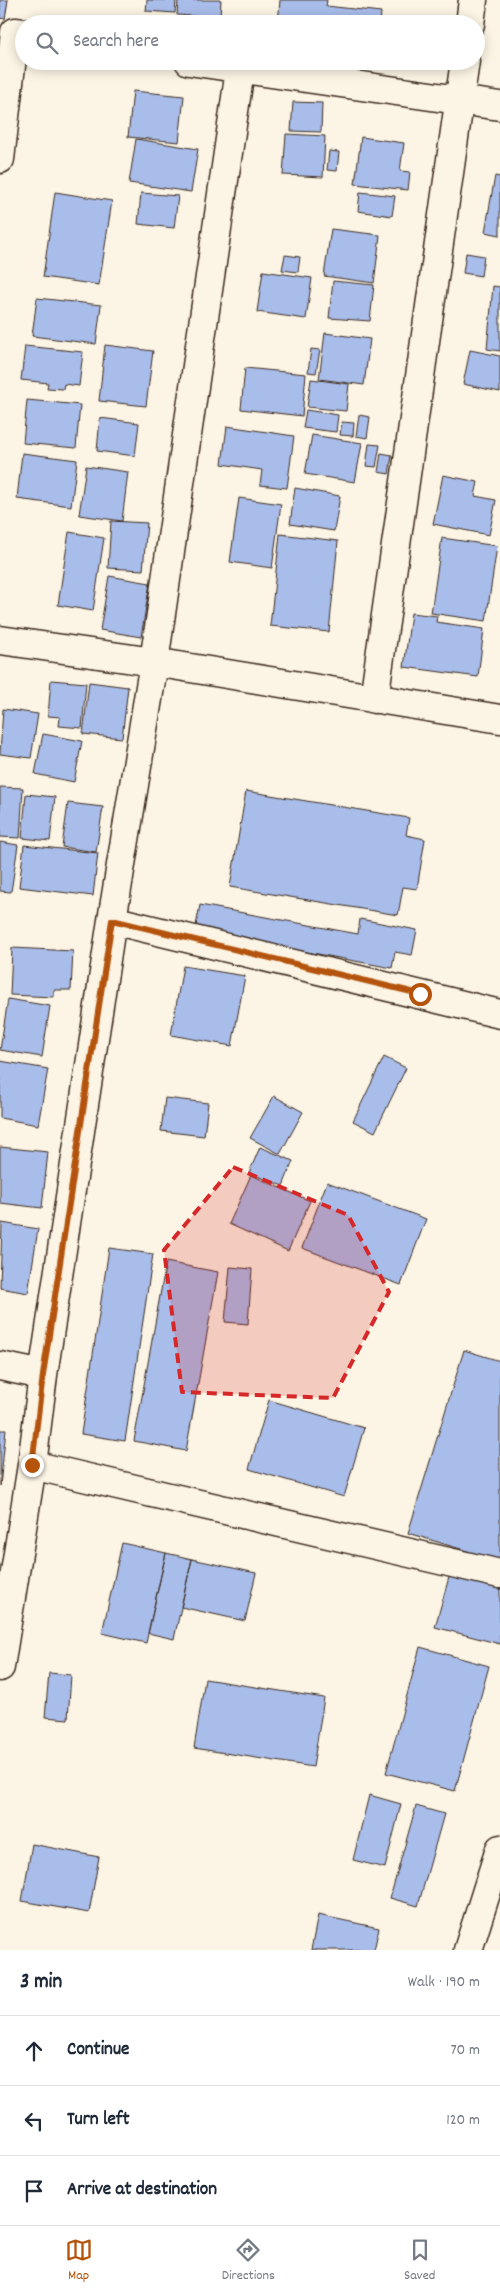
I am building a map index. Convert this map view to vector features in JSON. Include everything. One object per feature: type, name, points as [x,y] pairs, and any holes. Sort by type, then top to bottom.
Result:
[{"type":"street","points":[[472,15],[474,0]]},
{"type":"street","points":[[0,159],[15,32]]},
{"type":"street","points":[[0,1667],[32,1465],[43,1375],[112,920],[154,662],[240,70],[500,106]]},
{"type":"street","points":[[374,699],[464,70]]},
{"type":"street","points":[[0,640],[154,662],[500,719]]},
{"type":"street","points":[[112,920],[500,1014]]},
{"type":"street","points":[[0,1366],[43,1375]]},
{"type":"street","points":[[32,1465],[500,1574]]},
{"type":"street","points":[[468,1950],[500,1852]]},
{"type":"highlighted area","points":[[233,1167],[348,1215],[389,1292],[333,1398],[182,1392],[164,1250]]},
{"type":"building","points":[[0,0],[8,0],[5,19],[0,18]]},
{"type":"building","points":[[147,0],[176,0],[175,13],[146,11]]},
{"type":"building","points":[[178,0],[221,0],[220,15],[177,15]]},
{"type":"building","points":[[280,0],[327,0],[326,6],[381,12],[381,15],[279,15]]},
{"type":"building","points":[[133,91],[184,96],[179,142],[128,137]]},
{"type":"building","points":[[293,102],[322,103],[321,132],[291,131]]},
{"type":"building","points":[[286,134],[325,136],[323,177],[283,175]]},
{"type":"building","points":[[361,137],[404,143],[400,171],[410,172],[408,190],[355,184]]},
{"type":"building","points":[[136,139],[198,149],[191,192],[129,183]]},
{"type":"building","points":[[329,151],[339,152],[337,171],[327,170]]},
{"type":"building","points":[[495,176],[500,177],[500,235],[485,232]]},
{"type":"building","points":[[55,192],[112,201],[99,285],[43,277]]},
{"type":"building","points":[[360,192],[395,196],[392,216],[358,211]]},
{"type":"building","points":[[141,193],[178,196],[174,228],[138,224]]},
{"type":"building","points":[[331,229],[380,235],[374,283],[324,276]]},
{"type":"building","points":[[466,253],[484,256],[481,276],[463,273]]},
{"type":"building","points":[[285,255],[300,257],[298,272],[282,270]]},
{"type":"building","points":[[263,271],[312,278],[306,319],[257,312]]},
{"type":"building","points":[[333,281],[374,285],[370,321],[329,318]]},
{"type":"building","points":[[493,286],[500,287],[500,351],[487,349]]},
{"type":"building","points":[[37,298],[101,305],[96,344],[32,336]]},
{"type":"building","points":[[325,333],[370,339],[364,385],[319,379]]},
{"type":"building","points":[[105,345],[153,351],[146,406],[99,401]]},
{"type":"building","points":[[25,346],[83,352],[79,386],[64,384],[63,389],[47,388],[48,383],[21,380]]},
{"type":"building","points":[[311,349],[320,350],[316,373],[308,372]]},
{"type":"building","points":[[470,350],[500,356],[500,392],[463,384]]},
{"type":"building","points":[[245,368],[306,374],[302,416],[241,409]]},
{"type":"building","points":[[311,379],[349,384],[346,411],[307,407]]},
{"type":"building","points":[[27,400],[80,405],[76,448],[23,443]]},
{"type":"building","points":[[306,410],[338,415],[336,432],[303,428]]},
{"type":"building","points":[[359,415],[370,417],[367,438],[356,436]]},
{"type":"building","points":[[100,418],[139,423],[135,456],[97,451]]},
{"type":"building","points":[[342,422],[354,423],[353,436],[340,435]]},
{"type":"building","points":[[227,426],[294,436],[287,488],[260,485],[262,470],[222,464]]},
{"type":"building","points":[[312,435],[362,443],[355,482],[305,474]]},
{"type":"building","points":[[369,444],[380,445],[376,467],[366,466]]},
{"type":"building","points":[[22,453],[77,460],[71,506],[17,499]]},
{"type":"building","points":[[381,453],[392,455],[389,474],[378,472]]},
{"type":"building","points":[[86,466],[128,472],[122,521],[79,515]]},
{"type":"building","points":[[443,475],[478,482],[475,496],[496,500],[489,535],[433,524]]},
{"type":"building","points":[[295,488],[340,496],[334,531],[290,524]]},
{"type":"building","points":[[239,498],[281,504],[272,568],[230,562]]},
{"type":"building","points":[[111,521],[147,523],[143,570],[108,568]]},
{"type":"building","points":[[69,532],[104,538],[93,611],[58,605]]},
{"type":"building","points":[[280,534],[338,541],[329,632],[270,626]]},
{"type":"building","points":[[442,538],[497,546],[486,621],[431,613]]},
{"type":"building","points":[[109,576],[150,583],[141,637],[100,630]]},
{"type":"building","points":[[411,613],[437,616],[436,622],[484,629],[478,677],[404,667]]},
{"type":"building","points":[[51,680],[86,683],[82,728],[59,726],[60,717],[48,716]]},
{"type":"building","points":[[89,682],[128,687],[122,738],[83,734]]},
{"type":"building","points":[[3,709],[38,714],[31,758],[0,754]]},
{"type":"building","points":[[43,734],[82,741],[74,782],[35,774]]},
{"type":"building","points":[[0,787],[23,788],[20,838],[0,837]]},
{"type":"building","points":[[246,791],[409,818],[406,835],[425,839],[417,889],[403,887],[398,915],[230,887]]},
{"type":"building","points":[[26,794],[55,797],[50,841],[22,838]]},
{"type":"building","points":[[68,803],[103,807],[96,852],[62,847]]},
{"type":"building","points":[[0,842],[18,845],[11,892],[0,891]]},
{"type":"building","points":[[24,845],[98,853],[93,896],[19,887]]},
{"type":"building","points":[[200,905],[358,934],[360,919],[417,930],[412,955],[395,952],[392,968],[195,931]]},
{"type":"building","points":[[12,948],[73,951],[71,990],[54,990],[54,997],[10,995]]},
{"type":"building","points":[[183,966],[245,976],[232,1046],[171,1035]]},
{"type":"building","points":[[8,999],[50,1006],[42,1057],[0,1050]]},
{"type":"building","points":[[384,1057],[406,1068],[375,1132],[353,1121]]},
{"type":"building","points":[[0,1061],[48,1069],[38,1125],[0,1118]]},
{"type":"building","points":[[274,1096],[303,1112],[280,1154],[250,1138]]},
{"type":"building","points":[[165,1098],[208,1103],[204,1136],[161,1131]]},
{"type":"building","points":[[0,1147],[48,1152],[42,1208],[0,1203]]},
{"type":"building","points":[[260,1147],[293,1161],[283,1186],[249,1173]]},
{"type":"building","points":[[251,1175],[310,1201],[288,1251],[229,1224]]},
{"type":"building","points":[[327,1182],[426,1219],[401,1285],[302,1248]]},
{"type":"building","points":[[2,1223],[38,1229],[28,1293],[0,1288]]},
{"type":"building","points":[[109,1248],[153,1254],[125,1441],[81,1434]]},
{"type":"building","points":[[166,1262],[218,1272],[186,1451],[134,1441]]},
{"type":"building","points":[[230,1267],[252,1269],[248,1324],[225,1322]]},
{"type":"building","points":[[464,1350],[500,1361],[500,1561],[408,1533]]},
{"type":"building","points":[[269,1400],[364,1428],[344,1497],[249,1469]]},
{"type":"building","points":[[0,1430],[6,1430],[0,1486]]},
{"type":"building","points":[[122,1543],[166,1553],[146,1643],[102,1633]]},
{"type":"building","points":[[166,1553],[192,1559],[174,1639],[148,1633]]},
{"type":"building","points":[[192,1559],[256,1573],[245,1621],[181,1607]]},
{"type":"building","points":[[451,1570],[500,1584],[500,1644],[435,1627]]},
{"type":"building","points":[[420,1647],[489,1666],[455,1791],[386,1773]]},
{"type":"building","points":[[49,1673],[71,1675],[68,1719],[45,1717]]},
{"type":"building","points":[[205,1679],[324,1698],[313,1767],[194,1748]]},
{"type":"building","points":[[369,1795],[401,1804],[385,1868],[353,1860]]},
{"type":"building","points":[[416,1806],[444,1814],[418,1906],[390,1898]]},
{"type":"building","points":[[32,1844],[99,1857],[89,1913],[22,1901]]},
{"type":"building","points":[[318,1915],[379,1928],[374,1950],[311,1950]]},
{"type":"route","points":[[32,1465],[43,1375],[112,920],[420,994]]}]
